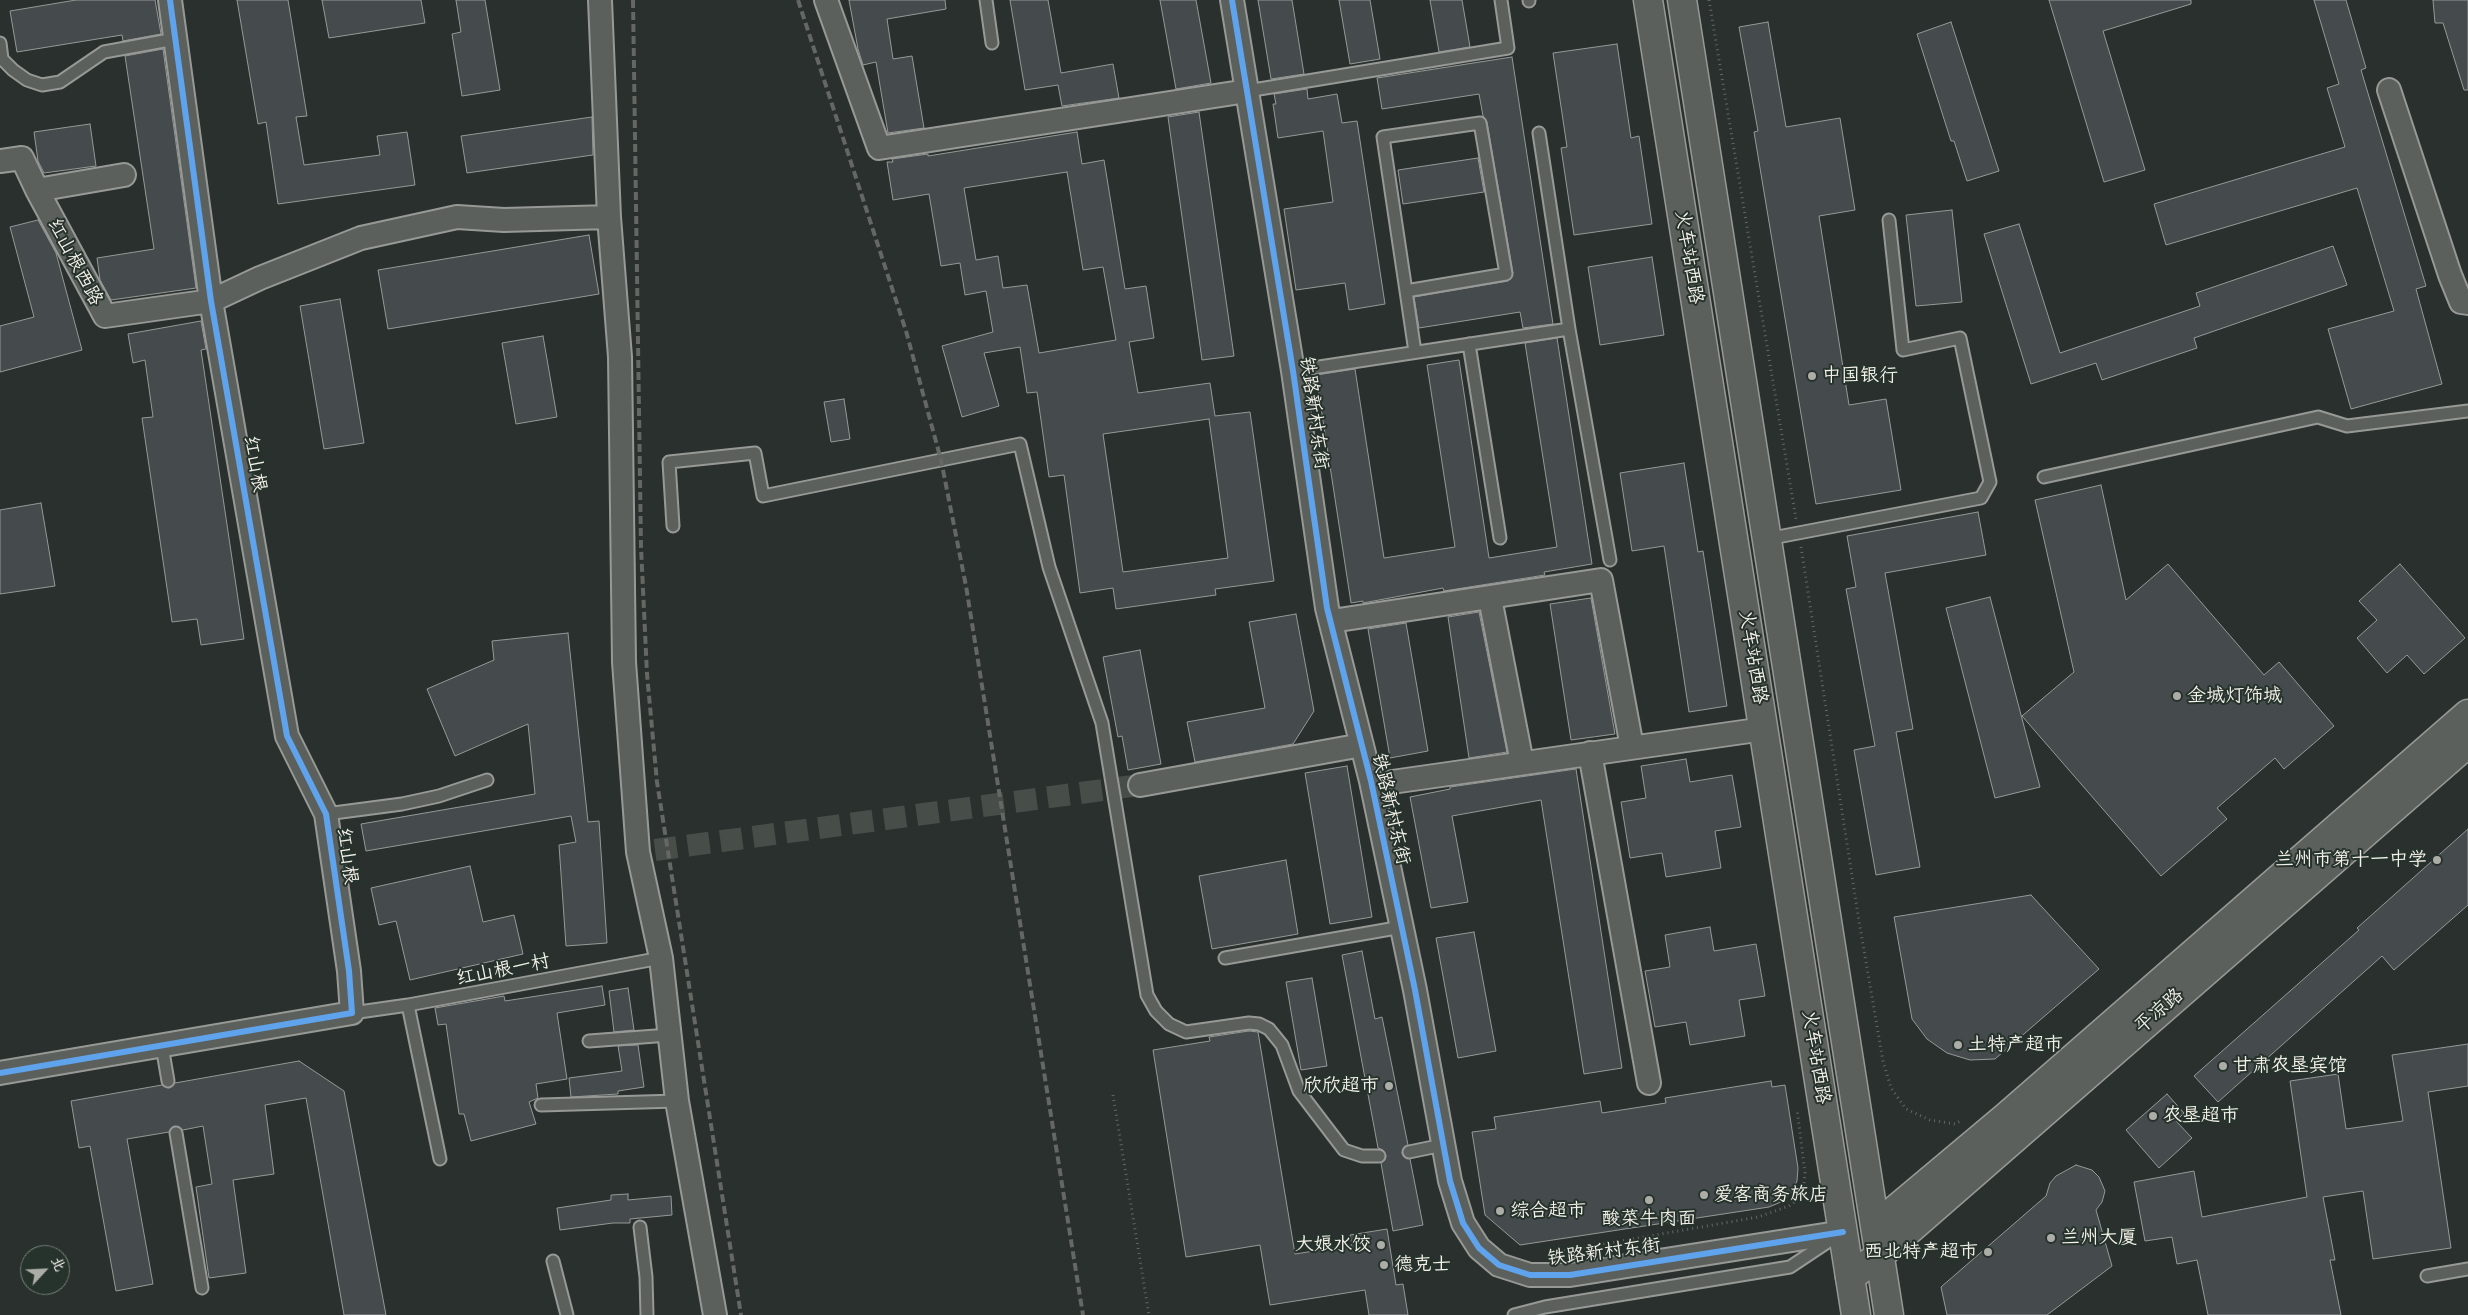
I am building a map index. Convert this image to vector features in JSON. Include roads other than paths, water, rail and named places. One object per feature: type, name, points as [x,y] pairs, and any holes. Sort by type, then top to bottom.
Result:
[{"type":"main road","name":"火车站西路","points":[[1648,0],[1856,1315]]},
{"type":"main road","name":"火车站西路","points":[[1682,0],[1889,1315]]},
{"type":"main road","name":"平凉路","points":[[1844,1232],[1876,1226],[2006,1116],[2468,714]]},
{"type":"main road","name":"平凉路","points":[[1850,1277],[1880,1256],[2468,743]]},
{"type":"street","name":"红山根","points":[[170,0],[211,301],[287,736],[326,814],[349,971],[352,1013]]},
{"type":"street","points":[[600,0],[609,217],[620,357],[624,662],[677,1101],[714,1315]]},
{"type":"street","points":[[826,0],[879,148],[1247,91]]},
{"type":"street","name":"铁路新村东街","points":[[1232,0],[1294,371],[1327,608],[1332,621],[1362,745],[1402,926],[1450,1181],[1463,1223],[1479,1248],[1499,1265],[1530,1276],[1570,1275],[1844,1232]]},
{"type":"street","points":[[2389,90],[2450,275],[2461,302],[2468,302]]},
{"type":"street","name":"红山根西路","points":[[0,161],[22,158],[37,190],[105,316],[211,301]]},
{"type":"street","points":[[37,190],[124,175]]},
{"type":"street","points":[[211,301],[260,278],[361,238],[457,218],[504,220],[609,217]]},
{"type":"street","points":[[1332,621],[1601,580],[1632,747]]},
{"type":"street","points":[[1490,598],[1522,763]]},
{"type":"street","points":[[1392,782],[1764,729]]},
{"type":"street","points":[[1140,785],[1362,745]]},
{"type":"street","points":[[1590,753],[1649,1084]]},
{"type":"street","points":[[0,1073],[352,1013]]},
{"type":"lane","points":[[986,0],[992,42]]},
{"type":"lane","points":[[1247,91],[1508,48],[1501,0]]},
{"type":"lane","points":[[0,43],[2,58],[13,70],[27,80],[42,85],[60,82],[104,52],[175,39]]},
{"type":"lane","points":[[1406,291],[1506,274],[1480,123],[1382,137],[1406,291],[1416,352]]},
{"type":"lane","points":[[1539,133],[1569,329],[1610,560]]},
{"type":"lane","points":[[1767,539],[1981,498],[1990,482],[1960,338],[1903,350],[1889,220]]},
{"type":"lane","points":[[1294,371],[1569,329]]},
{"type":"lane","points":[[1469,344],[1500,538]]},
{"type":"lane","points":[[2044,477],[2318,417],[2347,426],[2468,411]]},
{"type":"lane","points":[[673,526],[669,462],[755,453],[763,496],[1020,444],[1049,567],[1102,723],[1147,995],[1156,1011],[1169,1024],[1186,1032],[1248,1023],[1259,1024],[1269,1029],[1277,1036],[1282,1045],[1300,1091],[1344,1150],[1362,1156],[1379,1156]]},
{"type":"lane","points":[[326,814],[402,804],[439,796],[487,780]]},
{"type":"lane","points":[[1225,958],[1402,926]]},
{"type":"lane","name":"红山根一村","points":[[352,1013],[408,1005],[661,958]]},
{"type":"lane","points":[[408,1005],[440,1159]]},
{"type":"lane","points":[[589,1041],[669,1035]]},
{"type":"lane","points":[[162,1046],[168,1081]]},
{"type":"lane","points":[[541,1105],[677,1101]]},
{"type":"lane","points":[[176,1133],[202,1288]]},
{"type":"lane","points":[[1409,1152],[1443,1145]]},
{"type":"lane","points":[[640,1227],[646,1277],[647,1315]]},
{"type":"lane","points":[[1514,1315],[1545,1307],[1790,1267],[1844,1232]]},
{"type":"lane","points":[[553,1261],[568,1315]]},
{"type":"lane","points":[[2427,1276],[2468,1269]]},
{"type":"tunnel","points":[[655,850],[1140,785]]},
{"type":"railway","points":[[633,0],[641,547],[647,674],[657,782],[741,1315]]},
{"type":"railway","points":[[798,0],[906,331],[941,460],[966,586],[1083,1315]]},
{"type":"place","name":"中国银行","points":[[1812,376]]},
{"type":"place","name":"金城灯饰城","points":[[2177,696]]},
{"type":"place","name":"兰州市第十一中学","points":[[2437,860]]},
{"type":"place","name":"土特产超市","points":[[1958,1045]]},
{"type":"place","name":"甘肃农垦宾馆","points":[[2223,1066]]},
{"type":"place","name":"欣欣超市","points":[[1389,1086]]},
{"type":"place","name":"农垦超市","points":[[2153,1116]]},
{"type":"place","name":"爱客商务旅店","points":[[1704,1195]]},
{"type":"place","name":"酸菜牛肉面","points":[[1649,1200]]},
{"type":"place","name":"综合超市","points":[[1500,1211]]},
{"type":"place","name":"兰州大厦","points":[[2051,1238]]},
{"type":"place","name":"大娘水饺","points":[[1381,1245]]},
{"type":"place","name":"西北特产超市","points":[[1988,1252]]},
{"type":"place","name":"德克士","points":[[1384,1265]]}]
